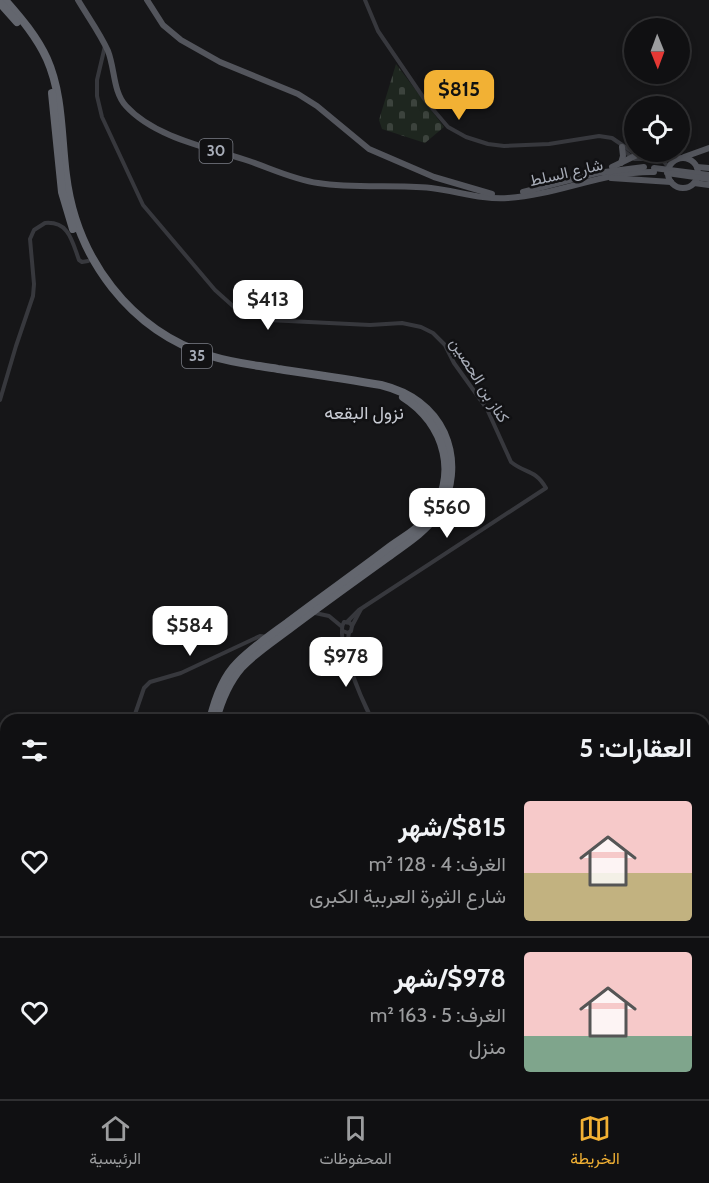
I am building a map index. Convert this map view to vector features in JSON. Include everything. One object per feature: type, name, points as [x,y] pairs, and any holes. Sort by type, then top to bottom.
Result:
[{"type":"highway","name":"35","points":[[5,0],[32,34],[50,65],[57,93],[68,191],[77,226],[93,262],[120,298],[155,328],[196,351],[242,364],[401,390],[420,402],[439,424],[447,440],[452,469],[449,489],[439,511],[424,530],[268,637],[231,670],[220,688],[212,714]]},
{"type":"highway","name":"35","points":[[0,3],[32,40],[45,67],[52,93],[62,192],[71,224],[88,261],[107,290],[133,317],[161,339],[185,351],[230,366],[384,390],[403,397],[423,412],[437,432],[445,454],[446,472],[440,497],[420,525],[244,665],[226,691],[218,714]]},
{"type":"main road","name":"30","points":[[78,0],[105,44],[120,96],[126,106],[143,120],[175,137],[315,183],[429,188]]},
{"type":"main road","name":"30","points":[[147,0],[166,28],[203,54],[298,94],[317,106],[369,148],[434,177]]},
{"type":"main road","points":[[621,146],[623,156],[621,163]]},
{"type":"main road","points":[[690,155],[707,148]]},
{"type":"main road","points":[[694,183],[698,176],[699,156],[707,148]]},
{"type":"main road","points":[[690,160],[697,166],[709,168]]},
{"type":"main road","points":[[599,175],[624,162]]},
{"type":"main road","points":[[671,182],[669,168],[673,162]]},
{"type":"main road","name":"شارع السلط","points":[[434,177],[476,191],[505,195],[599,175],[654,170],[709,177]]},
{"type":"main road","name":"شارع السلط","points":[[429,188],[488,198],[506,198],[531,195],[599,175]]},
{"type":"main road","points":[[599,175],[671,182],[683,188],[694,183],[709,185]]},
{"type":"main road","points":[[429,188],[435,182],[434,177]]},
{"type":"street","points":[[365,0],[378,31],[405,73],[441,120],[458,133],[476,141],[494,145],[549,144],[600,136],[612,138],[624,149]]},
{"type":"street","name":"كناز بن الحصين","points":[[105,44],[97,80],[100,111],[142,203],[219,294],[239,310],[268,320],[370,325],[402,323],[421,327],[433,333],[445,345],[454,363],[487,409],[511,462],[536,474],[546,488],[362,609]]},
{"type":"street","points":[[102,58],[110,56]]},
{"type":"street","points":[[664,162],[669,168]]},
{"type":"street","points":[[0,399],[15,346],[33,296],[31,233],[45,223],[62,225],[69,233],[79,260],[88,261]]},
{"type":"street","points":[[326,601],[322,609],[329,615]]},
{"type":"street","points":[[362,609],[344,623],[343,631],[347,662],[369,714]]},
{"type":"street","points":[[346,650],[352,626],[362,609]]},
{"type":"street","points":[[309,614],[319,612],[352,626]]},
{"type":"street","points":[[343,631],[350,632]]},
{"type":"street","points":[[135,714],[144,688],[150,682],[182,673],[260,636],[268,637]]},
{"type":"green space","points":[[396,64],[444,127],[425,143],[382,129],[379,120]]},
{"type":"district","name":"نزول البقعه","points":[[364,413]]}]
